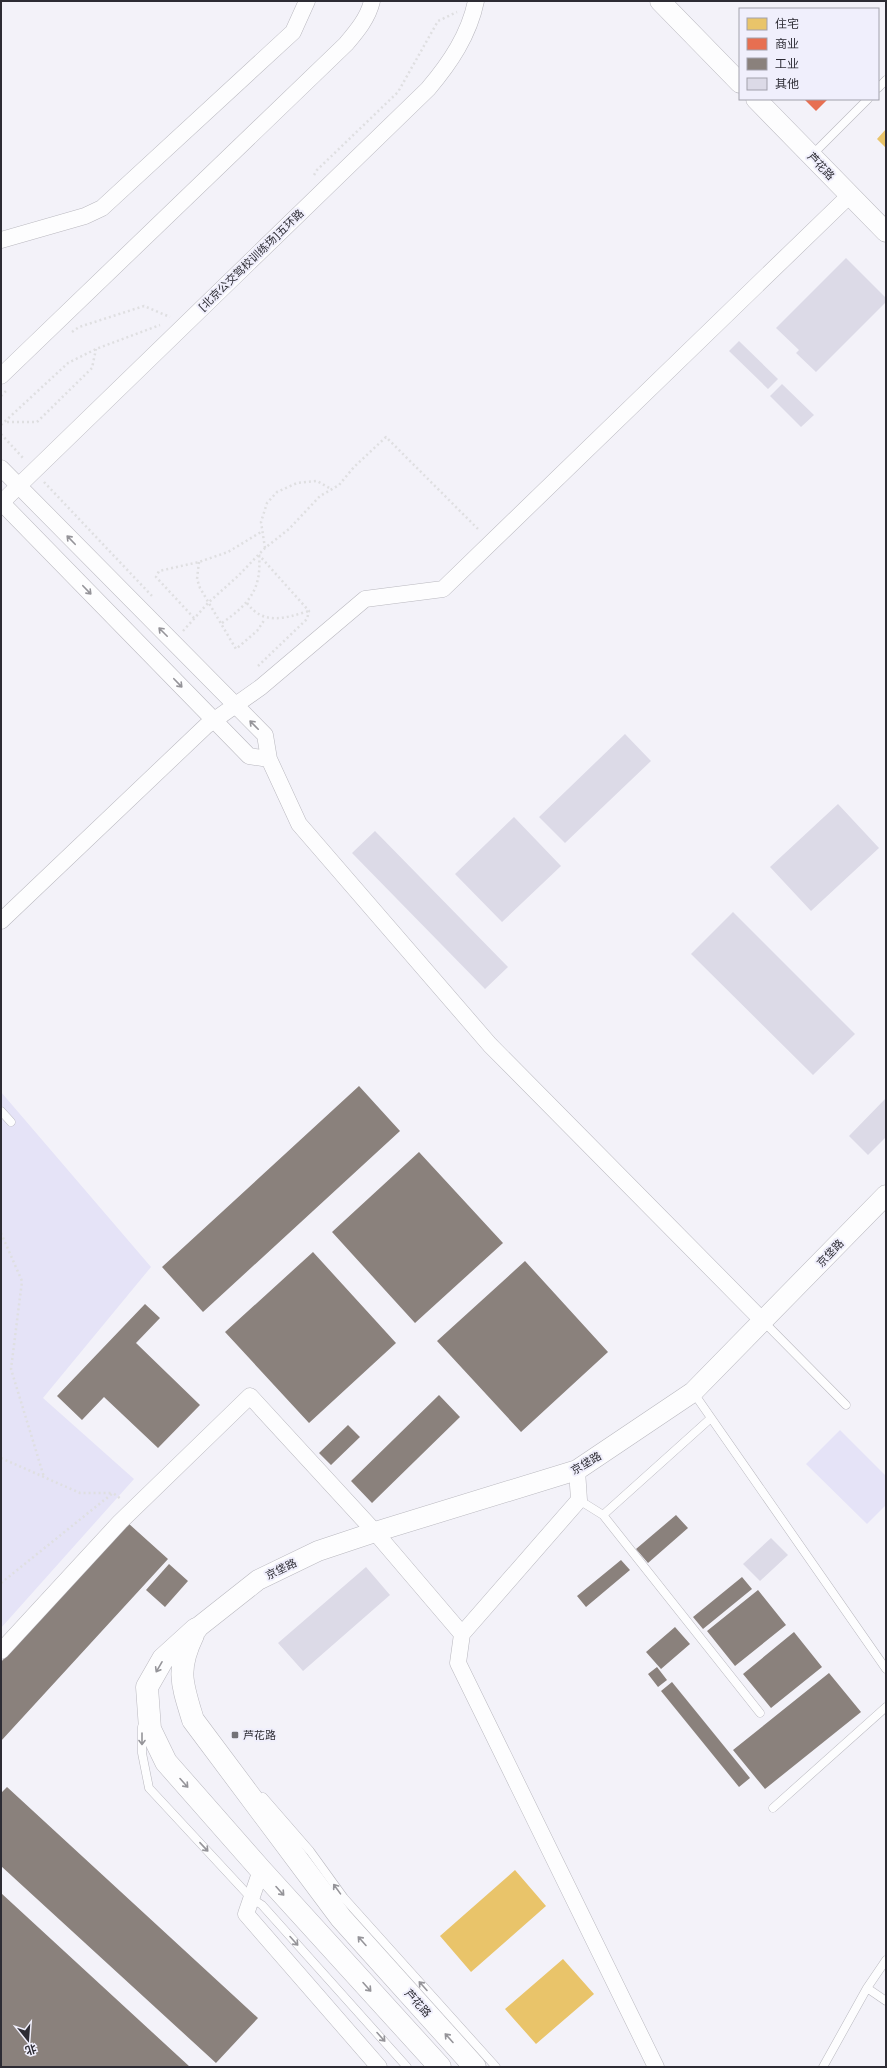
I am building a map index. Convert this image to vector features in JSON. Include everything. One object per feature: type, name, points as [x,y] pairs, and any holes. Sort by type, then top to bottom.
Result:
[{"type":"main road","points":[[196,1629],[163,1659],[147,1687],[150,1729],[166,1762],[261,1870],[440,2067]]},
{"type":"main road","name":"芦花路","points":[[196,1629],[184,1652],[182,1669],[182,1683],[193,1720],[341,1918],[475,2067]]},
{"type":"street","points":[[1,240],[85,216],[102,208],[293,32],[307,1]]},
{"type":"street","points":[[6,381],[346,44],[359,28],[370,10],[372,1]]},
{"type":"street","name":"[北京公交驾校训练场]五环路","points":[[1,503],[428,89],[451,61],[464,35],[476,1]]},
{"type":"street","points":[[660,1],[739,82]]},
{"type":"street","name":"芦花路","points":[[757,100],[886,232]]},
{"type":"street","points":[[1,920],[214,720],[261,686],[365,599],[443,589],[850,195]]},
{"type":"street","points":[[1,468],[265,735],[269,759],[299,824],[490,1045],[763,1321]]},
{"type":"street","points":[[1,503],[248,756],[269,759]]},
{"type":"street","name":"京垡路","points":[[196,1629],[258,1580],[318,1551],[577,1470],[693,1392],[886,1195]]},
{"type":"street","points":[[1,1651],[134,1509],[250,1396],[375,1532],[462,1634]]},
{"type":"street","points":[[577,1470],[579,1500],[462,1634],[458,1664],[656,2067]]},
{"type":"street","points":[[261,1870],[246,1914],[379,2067]]},
{"type":"lane","points":[[811,156],[867,100]]},
{"type":"lane","points":[[1,1111],[11,1122]]},
{"type":"lane","points":[[763,1321],[846,1405]]},
{"type":"lane","points":[[693,1392],[886,1669]]},
{"type":"lane","points":[[603,1515],[711,1418]]},
{"type":"lane","points":[[579,1500],[603,1515],[760,1713]]},
{"type":"lane","points":[[147,1687],[142,1721],[142,1753],[149,1788],[251,1898],[262,1905],[407,2067]]},
{"type":"lane","points":[[772,1808],[886,1707]]},
{"type":"lane","points":[[193,1720],[221,1747],[246,1776]]},
{"type":"lane","points":[[256,1788],[310,1851],[344,1898],[496,2067]]},
{"type":"lane","points":[[823,2067],[867,1988],[886,1960]]},
{"type":"lane","points":[[867,1988],[886,2001]]},
{"type":"path","points":[[66,336],[79,327],[144,306],[175,319],[168,322]]},
{"type":"path","points":[[1,425],[68,363],[96,349],[161,325]]},
{"type":"path","points":[[6,422],[37,422],[92,368],[96,349]]},
{"type":"path","points":[[1,396],[6,381]]},
{"type":"path","points":[[1,434],[33,471],[158,601]]},
{"type":"path","points":[[172,642],[209,602],[238,576],[265,548],[289,529],[320,496],[339,485],[354,467],[386,437],[491,542]]},
{"type":"path","points":[[265,548],[261,532],[261,522],[267,503],[277,492],[297,483],[317,481],[332,489]]},
{"type":"path","points":[[194,618],[156,577],[159,571],[199,562],[228,552],[261,532]]},
{"type":"path","points":[[222,623],[247,603],[257,586],[260,571],[259,555]]},
{"type":"path","points":[[259,555],[309,611]]},
{"type":"path","points":[[199,562],[196,579],[236,649],[257,632],[265,619]]},
{"type":"path","points":[[247,603],[253,612],[265,619],[288,617],[309,611]]},
{"type":"path","points":[[254,670],[307,619],[309,611]]},
{"type":"path","points":[[179,624],[190,635]]},
{"type":"path","points":[[1,1233],[22,1281],[12,1369],[44,1477]]},
{"type":"path","points":[[1,1458],[80,1493],[113,1493],[134,1509]]},
{"type":"path","points":[[1,1583],[113,1493]]},
{"type":"shaded area","points":[[1,1092],[151,1267],[43,1398],[134,1479],[1,1628]]},
{"type":"shaded area","points":[[840,1430],[886,1476],[886,1505],[867,1524],[806,1464]]},
{"type":"building: 住宅","points":[[886,129],[886,148],[877,139]]},
{"type":"building: 住宅","points":[[515,1870],[546,1906],[471,1972],[440,1936]]},
{"type":"building: 住宅","points":[[563,1959],[594,1994],[536,2044],[505,2009]]},
{"type":"building: 商业","points":[[805,100],[827,100],[816,111]]},
{"type":"building: 工业","points":[[359,1086],[400,1131],[203,1312],[162,1267]]},
{"type":"building: 工业","points":[[419,1152],[503,1243],[415,1323],[332,1232]]},
{"type":"building: 工业","points":[[313,1252],[396,1343],[309,1423],[225,1332]]},
{"type":"building: 工业","points":[[525,1261],[608,1352],[521,1432],[437,1341]]},
{"type":"building: 工业","points":[[145,1304],[160,1318],[136,1343],[200,1405],[158,1448],[104,1397],[82,1420],[57,1396]]},
{"type":"building: 工业","points":[[439,1395],[460,1417],[372,1503],[351,1481]]},
{"type":"building: 工业","points":[[348,1425],[360,1437],[331,1465],[319,1453]]},
{"type":"building: 工业","points":[[676,1515],[688,1528],[648,1563],[636,1549]]},
{"type":"building: 工业","points":[[128,1523],[168,1559],[1,1741],[1,1662]]},
{"type":"building: 工业","points":[[621,1560],[630,1570],[586,1607],[577,1596]]},
{"type":"building: 工业","points":[[169,1564],[188,1581],[165,1607],[146,1590]]},
{"type":"building: 工业","points":[[742,1577],[752,1589],[703,1629],[693,1617]]},
{"type":"building: 工业","points":[[758,1590],[786,1625],[735,1666],[707,1631]]},
{"type":"building: 工业","points":[[675,1627],[690,1644],[661,1669],[646,1652]]},
{"type":"building: 工业","points":[[794,1632],[822,1667],[771,1708],[743,1674]]},
{"type":"building: 工业","points":[[657,1667],[667,1680],[658,1687],[648,1674]]},
{"type":"building: 工业","points":[[829,1673],[861,1712],[765,1789],[733,1750]]},
{"type":"building: 工业","points":[[672,1682],[750,1778],[739,1787],[661,1691]]},
{"type":"building: 工业","points":[[7,1787],[258,2018],[216,2063],[1,1866],[1,1793]]},
{"type":"building: 工业","points":[[1,1893],[190,2067],[1,2067]]},
{"type":"building: 其他","points":[[846,258],[886,298],[886,302],[816,372],[796,353],[799,350],[776,328]]},
{"type":"building: 其他","points":[[739,341],[778,379],[768,389],[729,351]]},
{"type":"building: 其他","points":[[782,384],[814,415],[801,427],[770,396]]},
{"type":"building: 其他","points":[[625,734],[651,761],[565,843],[539,817]]},
{"type":"building: 其他","points":[[838,804],[879,848],[811,911],[770,867]]},
{"type":"building: 其他","points":[[514,817],[561,866],[502,922],[455,874]]},
{"type":"building: 其他","points":[[375,831],[508,967],[485,989],[352,853]]},
{"type":"building: 其他","points":[[733,912],[855,1034],[813,1075],[691,954]]},
{"type":"building: 其他","points":[[886,1098],[886,1137],[868,1155],[849,1136]]},
{"type":"building: 其他","points":[[771,1538],[788,1555],[760,1581],[743,1564]]},
{"type":"building: 其他","points":[[366,1567],[390,1595],[303,1671],[278,1643]]},
{"type":"place","name":"芦花路","points":[[235,1735]]}]
